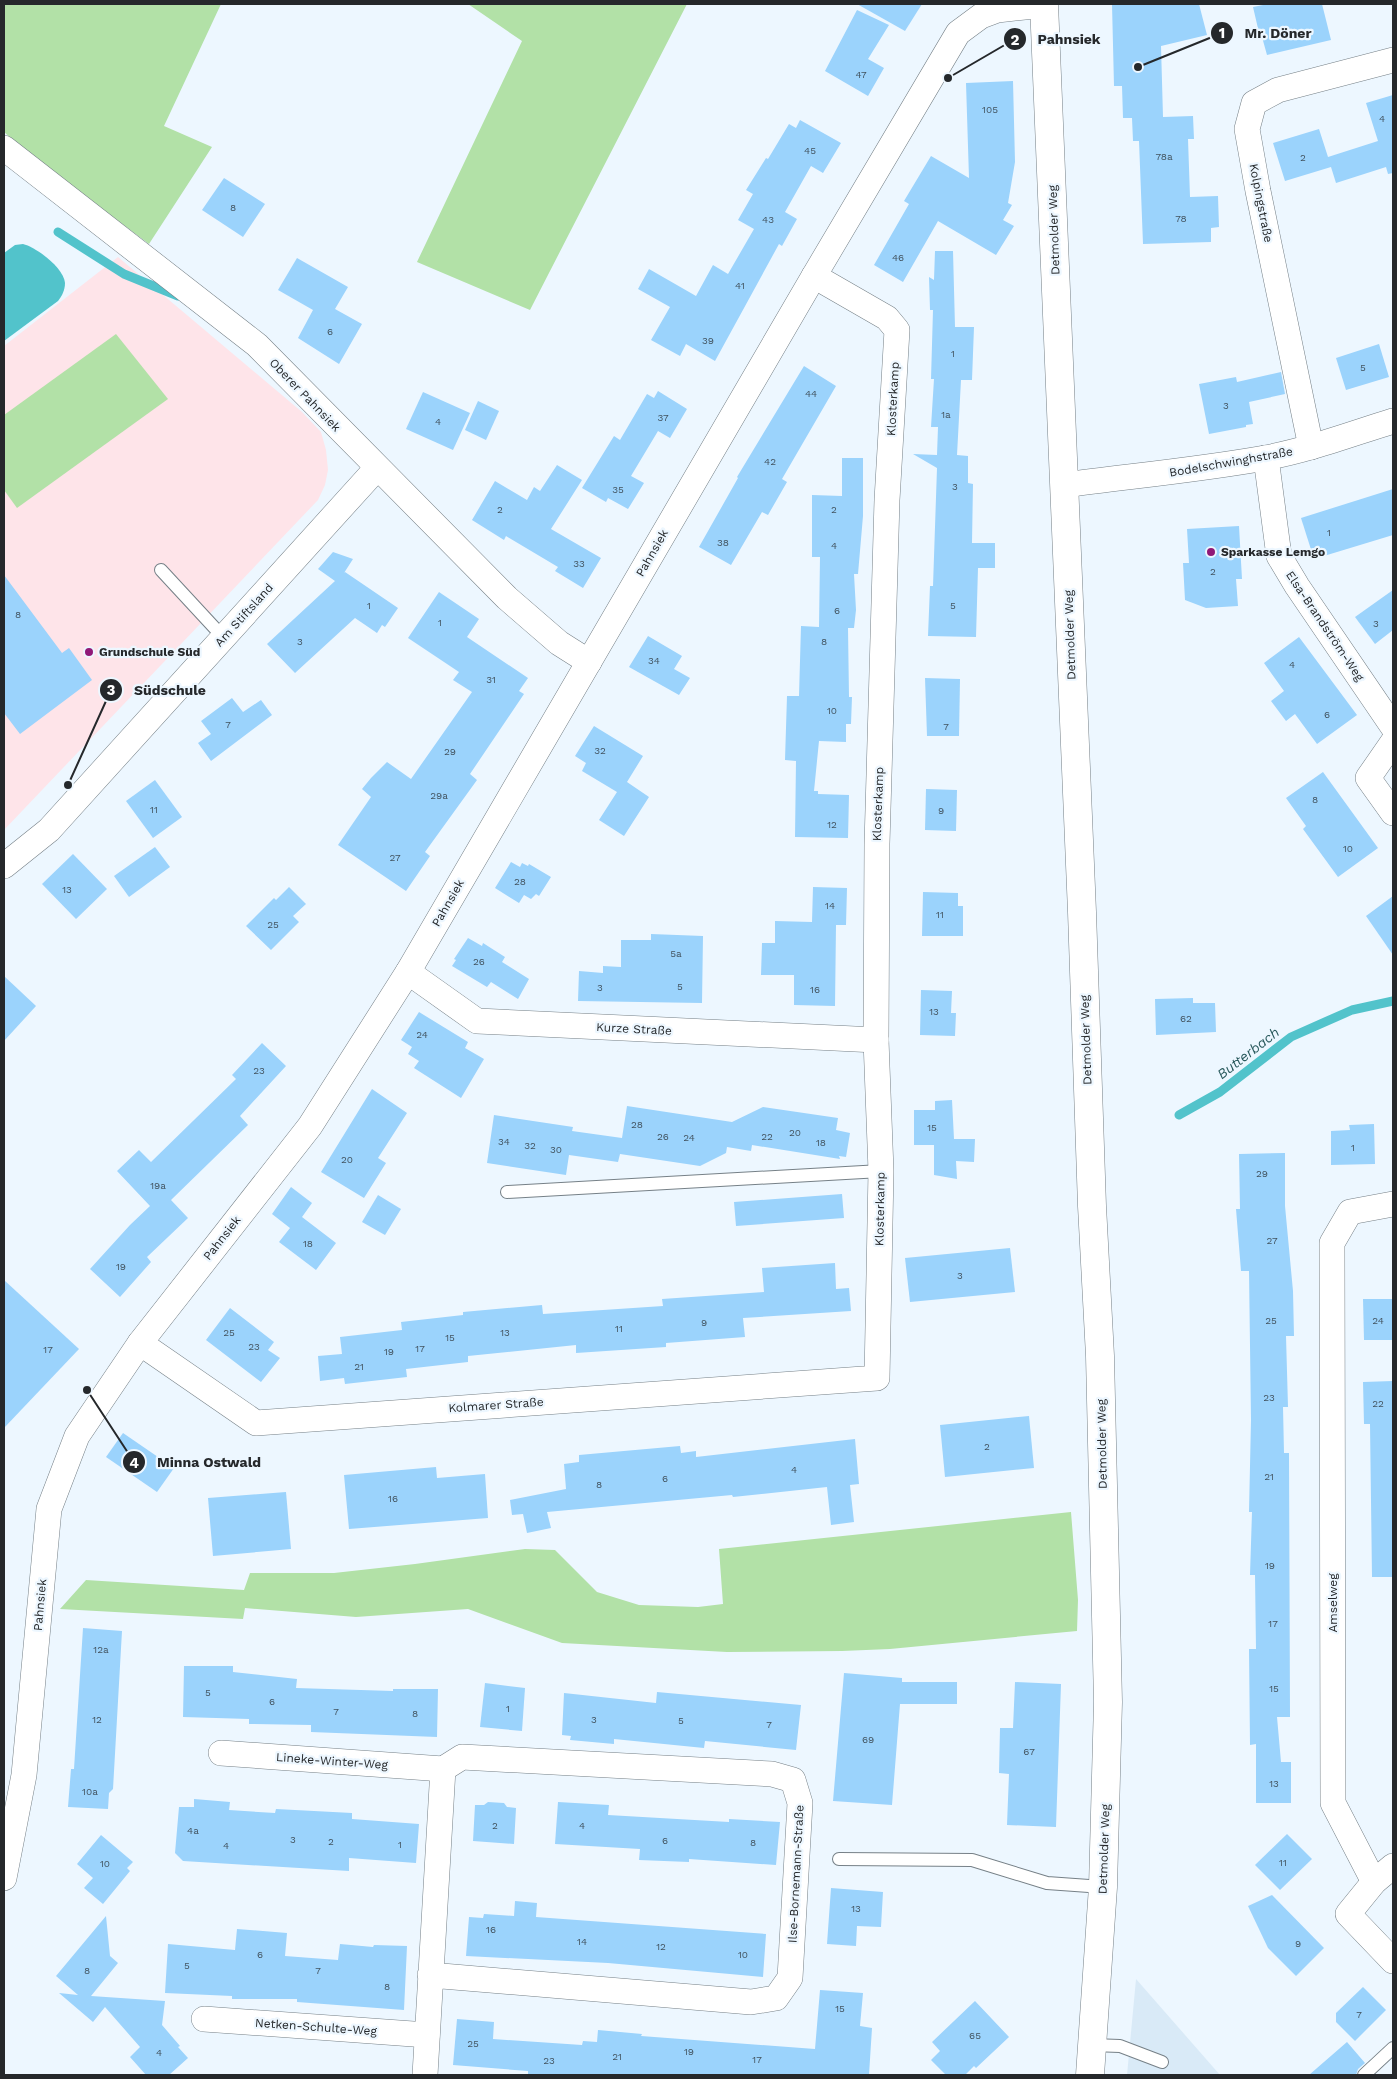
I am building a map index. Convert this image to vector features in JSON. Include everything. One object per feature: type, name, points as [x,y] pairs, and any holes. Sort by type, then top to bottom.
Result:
[{"type":"street","name":"Pahnsiek","points":[[4,1878],[24,1775],[49,1509],[77,1436],[140,1343],[310,1126],[408,972],[958,33],[982,16],[997,10],[1044,4]]},
{"type":"street","name":"Detmolder Weg","points":[[1044,4],[1092,1206],[1100,1356],[1108,1702],[1103,1887],[1090,2075]]},
{"type":"street","name":"Kolpingstraße","points":[[1311,447],[1247,129],[1254,103],[1278,90],[1393,60]]},
{"type":"street","name":"Oberer Pahnsiek","points":[[4,148],[257,346],[507,598],[559,643],[589,662]]},
{"type":"street","name":"Klosterkamp","points":[[814,276],[887,318],[897,330],[888,500],[878,805],[876,1040],[881,1171],[877,1378]]},
{"type":"street","name":"Bodelschwinghstraße","points":[[1064,485],[1155,475],[1266,458],[1311,447],[1393,420]]},
{"type":"street","name":"Elsa-Brandström-Weg","points":[[1266,458],[1279,556],[1297,586],[1393,727]]},
{"type":"street","name":"Am Stiftsland","points":[[4,866],[49,830],[377,468]]},
{"type":"street","points":[[1393,742],[1368,778],[1393,813]]},
{"type":"street","name":"Kurze Straße","points":[[408,972],[477,1021],[876,1040]]},
{"type":"street","name":"Amselweg","points":[[1374,1882],[1333,1803],[1332,1243],[1350,1212],[1393,1204]]},
{"type":"street","name":"Kolmarer Straße","points":[[140,1343],[256,1423],[877,1378]]},
{"type":"street","name":"Lineke-Winter-Weg","points":[[221,1753],[443,1770]]},
{"type":"street","name":"Ilse-Bornemann-Straße","points":[[430,1976],[751,2002],[776,1998],[790,1978],[800,1803],[793,1780],[772,1774],[462,1757],[443,1770]]},
{"type":"street","points":[[425,2075],[443,1770]]},
{"type":"street","points":[[1393,1866],[1374,1882],[1348,1914],[1393,1961]]},
{"type":"street","name":"Netken-Schulte-Weg","points":[[204,2019],[427,2035]]},
{"type":"lane","points":[[161,570],[223,638]]},
{"type":"lane","points":[[507,1192],[881,1171]]},
{"type":"lane","points":[[839,1859],[972,1860],[1047,1882],[1103,1887]]},
{"type":"lane","points":[[1092,2045],[1120,2046],[1162,2062]]},
{"type":"lane","points":[[1364,2075],[1393,2048]]},
{"type":"shaded area","name":"Grundschule Süd","points":[[118,257],[302,412],[321,432],[326,450],[328,470],[325,485],[318,500],[4,830],[4,346]]},
{"type":"shaded area","points":[[1136,1979],[1220,2075],[1127,2075]]},
{"type":"green space","points":[[4,4],[221,4],[164,126],[212,147],[149,244],[31,156],[4,132]]},
{"type":"green space","points":[[468,4],[687,4],[530,310],[417,262],[522,41]]},
{"type":"green space","points":[[116,334],[168,399],[17,508],[4,490],[4,415]]},
{"type":"green space","points":[[1071,1512],[1078,1600],[1077,1631],[890,1649],[727,1652],[562,1643],[468,1609],[356,1617],[245,1608],[243,1619],[60,1609],[86,1580],[244,1590],[250,1573],[334,1573],[525,1549],[555,1550],[597,1592],[639,1605],[698,1607],[723,1604],[719,1549]]},
{"type":"water","points":[[23,244],[35,249],[49,259],[60,271],[65,283],[62,295],[58,301],[4,341],[4,253],[15,245]]},
{"type":"building","points":[[857,4],[922,4],[905,31]]},
{"type":"building","points":[[1112,4],[1199,4],[1207,35],[1161,46],[1163,117],[1193,116],[1194,139],[1188,139],[1190,197],[1218,196],[1219,227],[1211,228],[1211,242],[1143,244],[1139,141],[1133,141],[1132,118],[1123,118],[1122,86],[1114,86]]},
{"type":"building","points":[[1268,4],[1322,4],[1331,40],[1267,55],[1262,37],[1260,37],[1253,7]]},
{"type":"building","points":[[857,10],[889,25],[868,59],[884,68],[868,96],[825,71]]},
{"type":"building","points":[[1013,81],[1015,162],[1008,203],[1012,205],[1003,220],[1014,226],[996,255],[938,221],[903,282],[874,265],[909,204],[904,201],[931,156],[969,178],[966,83]]},
{"type":"building","points":[[1393,95],[1393,173],[1388,174],[1386,167],[1336,183],[1331,167],[1285,181],[1273,143],[1319,129],[1328,157],[1378,141],[1366,103]]},
{"type":"building","points":[[800,120],[841,143],[823,173],[811,166],[785,212],[797,219],[782,246],[779,244],[715,361],[686,344],[680,356],[651,340],[670,307],[638,289],[649,269],[696,296],[713,265],[728,274],[754,229],[738,220],[753,194],[746,190],[766,158],[768,159],[789,124],[796,128]]},
{"type":"building","points":[[224,178],[265,204],[243,237],[202,210]]},
{"type":"building","points":[[935,251],[953,251],[955,327],[974,327],[972,380],[961,380],[957,455],[968,456],[968,483],[973,484],[972,543],[995,543],[995,568],[978,568],[976,637],[928,636],[930,586],[933,586],[937,468],[913,454],[937,455],[938,427],[931,427],[934,379],[931,379],[933,310],[930,310],[929,277],[934,280]]},
{"type":"building","points":[[297,258],[348,287],[335,309],[362,324],[339,364],[298,338],[313,310],[278,290]]},
{"type":"building","points":[[1379,344],[1389,377],[1346,390],[1336,358]]},
{"type":"building","points":[[804,366],[836,386],[782,479],[787,482],[768,515],[762,512],[731,565],[699,547],[737,477]]},
{"type":"building","points":[[1281,372],[1285,394],[1249,402],[1253,424],[1209,434],[1199,384],[1236,377],[1237,382]]},
{"type":"building","points":[[658,391],[687,409],[670,438],[658,431],[631,476],[644,483],[628,509],[608,498],[606,502],[582,488],[614,436],[620,440],[647,394],[654,398]]},
{"type":"building","points":[[423,392],[470,413],[453,450],[406,429]]},
{"type":"building","points":[[478,401],[499,411],[486,440],[465,430]]},
{"type":"building","points":[[842,458],[863,458],[863,516],[858,574],[854,574],[856,610],[854,628],[848,628],[849,697],[852,697],[851,724],[846,724],[846,742],[819,741],[814,791],[818,791],[818,794],[849,795],[848,838],[795,837],[796,761],[785,760],[787,696],[799,696],[801,626],[819,627],[820,557],[812,557],[812,495],[842,496]]},
{"type":"building","points":[[557,465],[582,480],[551,529],[601,558],[583,588],[555,571],[558,567],[506,536],[504,540],[472,520],[495,481],[527,500],[534,487],[540,491]]},
{"type":"building","points":[[1393,489],[1393,535],[1314,559],[1301,518]]},
{"type":"building","points":[[1239,526],[1242,579],[1236,579],[1238,606],[1206,608],[1185,600],[1183,563],[1189,563],[1187,529]]},
{"type":"building","points":[[333,552],[353,559],[344,573],[398,608],[385,627],[382,625],[377,633],[355,618],[295,673],[267,644],[335,581],[318,569]]},
{"type":"building","points":[[4,575],[62,653],[69,648],[92,680],[20,734],[4,713]]},
{"type":"building","points":[[1393,590],[1393,630],[1375,644],[1355,617]]},
{"type":"building","points":[[439,592],[479,619],[467,637],[528,678],[519,691],[524,694],[470,774],[477,780],[425,852],[430,856],[406,891],[338,845],[371,797],[362,789],[371,778],[387,762],[411,779],[472,692],[453,680],[459,672],[408,638]]},
{"type":"building","points":[[648,636],[682,656],[674,669],[690,678],[679,695],[629,667]]},
{"type":"building","points":[[1299,637],[1357,715],[1317,744],[1295,714],[1286,721],[1271,701],[1284,691],[1264,663]]},
{"type":"building","points":[[925,678],[960,679],[959,736],[927,736]]},
{"type":"building","points":[[232,698],[243,712],[261,700],[272,715],[211,761],[198,743],[211,734],[201,721]]},
{"type":"building","points":[[594,726],[643,756],[627,782],[649,797],[624,836],[599,820],[617,792],[582,771],[586,763],[575,756]]},
{"type":"building","points":[[1323,772],[1378,848],[1338,877],[1303,829],[1306,826],[1286,798]]},
{"type":"building","points":[[155,780],[182,817],[153,838],[126,801]]},
{"type":"building","points":[[926,789],[957,790],[956,831],[925,830]]},
{"type":"building","points":[[155,847],[170,867],[129,897],[114,876]]},
{"type":"building","points":[[73,854],[107,889],[76,919],[42,884]]},
{"type":"building","points":[[511,862],[520,867],[522,863],[528,866],[529,864],[551,877],[539,896],[536,894],[531,899],[524,895],[519,903],[495,888]]},
{"type":"building","points":[[289,887],[306,904],[293,916],[299,922],[271,950],[246,926],[274,898],[276,900]]},
{"type":"building","points":[[813,887],[847,888],[846,925],[836,925],[835,1006],[794,1005],[794,975],[761,975],[762,943],[775,943],[775,921],[812,922]]},
{"type":"building","points":[[923,892],[958,893],[958,906],[963,906],[963,936],[922,936]]},
{"type":"building","points":[[1393,896],[1393,955],[1366,916]]},
{"type":"building","points":[[651,934],[703,936],[702,1003],[578,1001],[579,971],[603,973],[603,966],[621,967],[621,940],[651,940]]},
{"type":"building","points":[[468,938],[482,946],[483,943],[505,957],[502,962],[529,979],[518,999],[491,982],[487,987],[452,966],[456,960],[454,959]]},
{"type":"building","points":[[4,976],[36,1006],[4,1041]]},
{"type":"building","points":[[921,990],[952,991],[951,1013],[956,1013],[955,1036],[920,1035]]},
{"type":"building","points":[[1193,998],[1193,1003],[1215,1003],[1216,1032],[1156,1035],[1155,999]]},
{"type":"building","points":[[419,1012],[468,1042],[465,1048],[484,1059],[461,1098],[414,1068],[419,1061],[408,1054],[412,1047],[401,1040]]},
{"type":"building","points":[[262,1043],[286,1066],[240,1116],[248,1125],[171,1200],[188,1218],[147,1257],[151,1262],[120,1297],[90,1269],[150,1206],[117,1171],[139,1150],[151,1162],[236,1079],[232,1075]]},
{"type":"building","points":[[372,1089],[407,1113],[378,1158],[386,1163],[364,1198],[321,1172]]},
{"type":"building","points":[[952,1100],[954,1139],[975,1139],[974,1162],[956,1161],[957,1179],[934,1175],[934,1145],[914,1145],[914,1110],[935,1110],[935,1101]]},
{"type":"building","points":[[627,1106],[732,1122],[763,1107],[838,1118],[836,1130],[850,1133],[846,1157],[839,1156],[840,1159],[752,1145],[751,1151],[727,1147],[726,1153],[700,1166],[620,1154],[618,1162],[569,1155],[566,1175],[487,1163],[494,1115],[573,1127],[572,1131],[622,1138]]},
{"type":"building","points":[[1374,1124],[1375,1164],[1331,1165],[1331,1131],[1350,1130],[1349,1125]]},
{"type":"building","points":[[1285,1153],[1285,1206],[1293,1291],[1294,1336],[1286,1336],[1288,1407],[1283,1407],[1284,1453],[1289,1453],[1290,1717],[1277,1717],[1281,1762],[1291,1762],[1291,1803],[1256,1803],[1256,1744],[1250,1745],[1249,1649],[1256,1649],[1255,1575],[1250,1575],[1252,1512],[1249,1512],[1251,1420],[1249,1271],[1241,1271],[1236,1209],[1240,1209],[1239,1154]]},
{"type":"building","points":[[291,1187],[312,1203],[302,1217],[336,1243],[316,1270],[279,1242],[290,1228],[272,1214]]},
{"type":"building","points":[[842,1194],[844,1218],[736,1226],[734,1202]]},
{"type":"building","points":[[378,1195],[401,1209],[385,1235],[362,1222]]},
{"type":"building","points":[[1010,1248],[1015,1292],[910,1302],[905,1258]]},
{"type":"building","points":[[835,1263],[836,1289],[849,1288],[851,1311],[743,1318],[745,1337],[666,1343],[666,1347],[576,1353],[576,1345],[468,1356],[468,1362],[406,1369],[407,1377],[345,1384],[344,1378],[320,1381],[318,1356],[342,1354],[340,1337],[402,1330],[401,1322],[463,1315],[463,1312],[542,1305],[543,1314],[663,1306],[662,1299],[764,1292],[762,1268]]},
{"type":"building","points":[[4,1280],[79,1349],[4,1428]]},
{"type":"building","points":[[1363,1299],[1393,1299],[1393,1340],[1364,1340]]},
{"type":"building","points":[[230,1308],[274,1342],[268,1350],[280,1358],[261,1382],[206,1340]]},
{"type":"building","points":[[1393,1381],[1393,1577],[1372,1577],[1370,1424],[1364,1424],[1363,1382]]},
{"type":"building","points":[[1029,1416],[1034,1468],[945,1477],[940,1425]]},
{"type":"building","points":[[123,1433],[174,1468],[157,1492],[106,1457]]},
{"type":"building","points":[[855,1439],[859,1484],[850,1485],[854,1522],[831,1525],[827,1487],[733,1497],[732,1495],[547,1512],[551,1528],[527,1533],[523,1514],[512,1515],[510,1500],[566,1489],[564,1464],[579,1462],[579,1455],[680,1446],[681,1453],[696,1451],[696,1457]]},
{"type":"building","points":[[436,1467],[437,1478],[485,1474],[488,1518],[349,1529],[344,1475]]},
{"type":"building","points":[[286,1492],[291,1549],[213,1556],[208,1498]]},
{"type":"building","points":[[83,1628],[122,1631],[113,1789],[109,1793],[108,1809],[68,1807],[71,1769],[74,1769]]},
{"type":"building","points":[[184,1666],[233,1666],[233,1672],[297,1679],[296,1688],[393,1691],[393,1689],[438,1689],[437,1737],[311,1732],[311,1725],[249,1724],[249,1719],[183,1717]]},
{"type":"building","points":[[844,1673],[902,1678],[902,1682],[957,1682],[957,1704],[900,1704],[892,1805],[833,1801]]},
{"type":"building","points":[[1015,1682],[1061,1684],[1056,1827],[1007,1825],[1009,1774],[999,1773],[1000,1728],[1013,1728]]},
{"type":"building","points":[[485,1683],[525,1688],[522,1731],[480,1727]]},
{"type":"building","points":[[657,1692],[801,1705],[796,1750],[705,1741],[704,1748],[614,1739],[614,1744],[570,1740],[571,1736],[562,1735],[564,1693],[656,1703]]},
{"type":"building","points":[[194,1799],[230,1802],[229,1810],[275,1813],[276,1809],[352,1813],[352,1819],[419,1824],[416,1863],[349,1858],[349,1871],[183,1861],[175,1853],[179,1807],[194,1807]]},
{"type":"building","points":[[488,1802],[504,1803],[507,1807],[516,1808],[514,1844],[473,1841],[475,1805],[484,1805]]},
{"type":"building","points":[[558,1802],[609,1805],[608,1815],[729,1822],[729,1819],[780,1822],[776,1865],[689,1859],[689,1862],[639,1860],[640,1849],[555,1844]]},
{"type":"building","points":[[1287,1834],[1312,1859],[1280,1890],[1255,1865]]},
{"type":"building","points":[[101,1835],[133,1862],[127,1868],[130,1871],[103,1904],[84,1888],[93,1878],[77,1864]]},
{"type":"building","points":[[831,1888],[883,1892],[881,1927],[857,1926],[856,1946],[827,1944]]},
{"type":"building","points":[[1272,1895],[1324,1948],[1296,1976],[1268,1948],[1248,1906]]},
{"type":"building","points":[[515,1901],[537,1903],[536,1917],[766,1934],[763,1977],[608,1963],[466,1956],[469,1917],[483,1918],[484,1914],[514,1916]]},
{"type":"building","points":[[106,1916],[110,1956],[118,1963],[91,1996],[165,2001],[162,2025],[188,2058],[169,2075],[146,2075],[130,2057],[140,2047],[105,2007],[93,2022],[59,1993],[78,1995],[56,1976]]},
{"type":"building","points":[[237,1929],[287,1933],[285,1956],[338,1960],[340,1944],[373,1947],[374,1945],[407,1946],[404,2010],[297,2002],[297,1999],[232,1999],[232,1996],[165,1993],[168,1944],[235,1950]]},
{"type":"building","points":[[1363,1987],[1386,2010],[1355,2041],[1336,2022],[1336,2013]]},
{"type":"building","points":[[820,1990],[863,1993],[860,2026],[872,2028],[869,2075],[528,2075],[528,2071],[453,2065],[457,2019],[494,2022],[493,2039],[582,2045],[583,2041],[597,2042],[598,2030],[642,2034],[641,2036],[815,2049]]},
{"type":"building","points":[[975,2001],[1009,2037],[976,2068],[974,2066],[965,2075],[946,2075],[931,2060],[940,2051],[932,2042]]},
{"type":"building","points":[[1347,2042],[1365,2063],[1358,2069],[1356,2075],[1309,2075]]},
{"type":"waterway","points":[[58,232],[124,274],[178,296]]},
{"type":"waterway","name":"Butterbach","points":[[1179,1115],[1220,1092],[1291,1037],[1352,1010],[1393,1001]]},
{"type":"place","name":"Mr. Döner","points":[[1138,67]]},
{"type":"place","name":"Pahnsiek","points":[[948,78]]},
{"type":"place","name":"Sparkasse Lemgo","points":[[1211,552]]},
{"type":"place","name":"Grundschule Süd","points":[[89,652]]},
{"type":"place","name":"Südschule","points":[[68,785]]},
{"type":"place","name":"Minna Ostwald","points":[[87,1390]]}]
